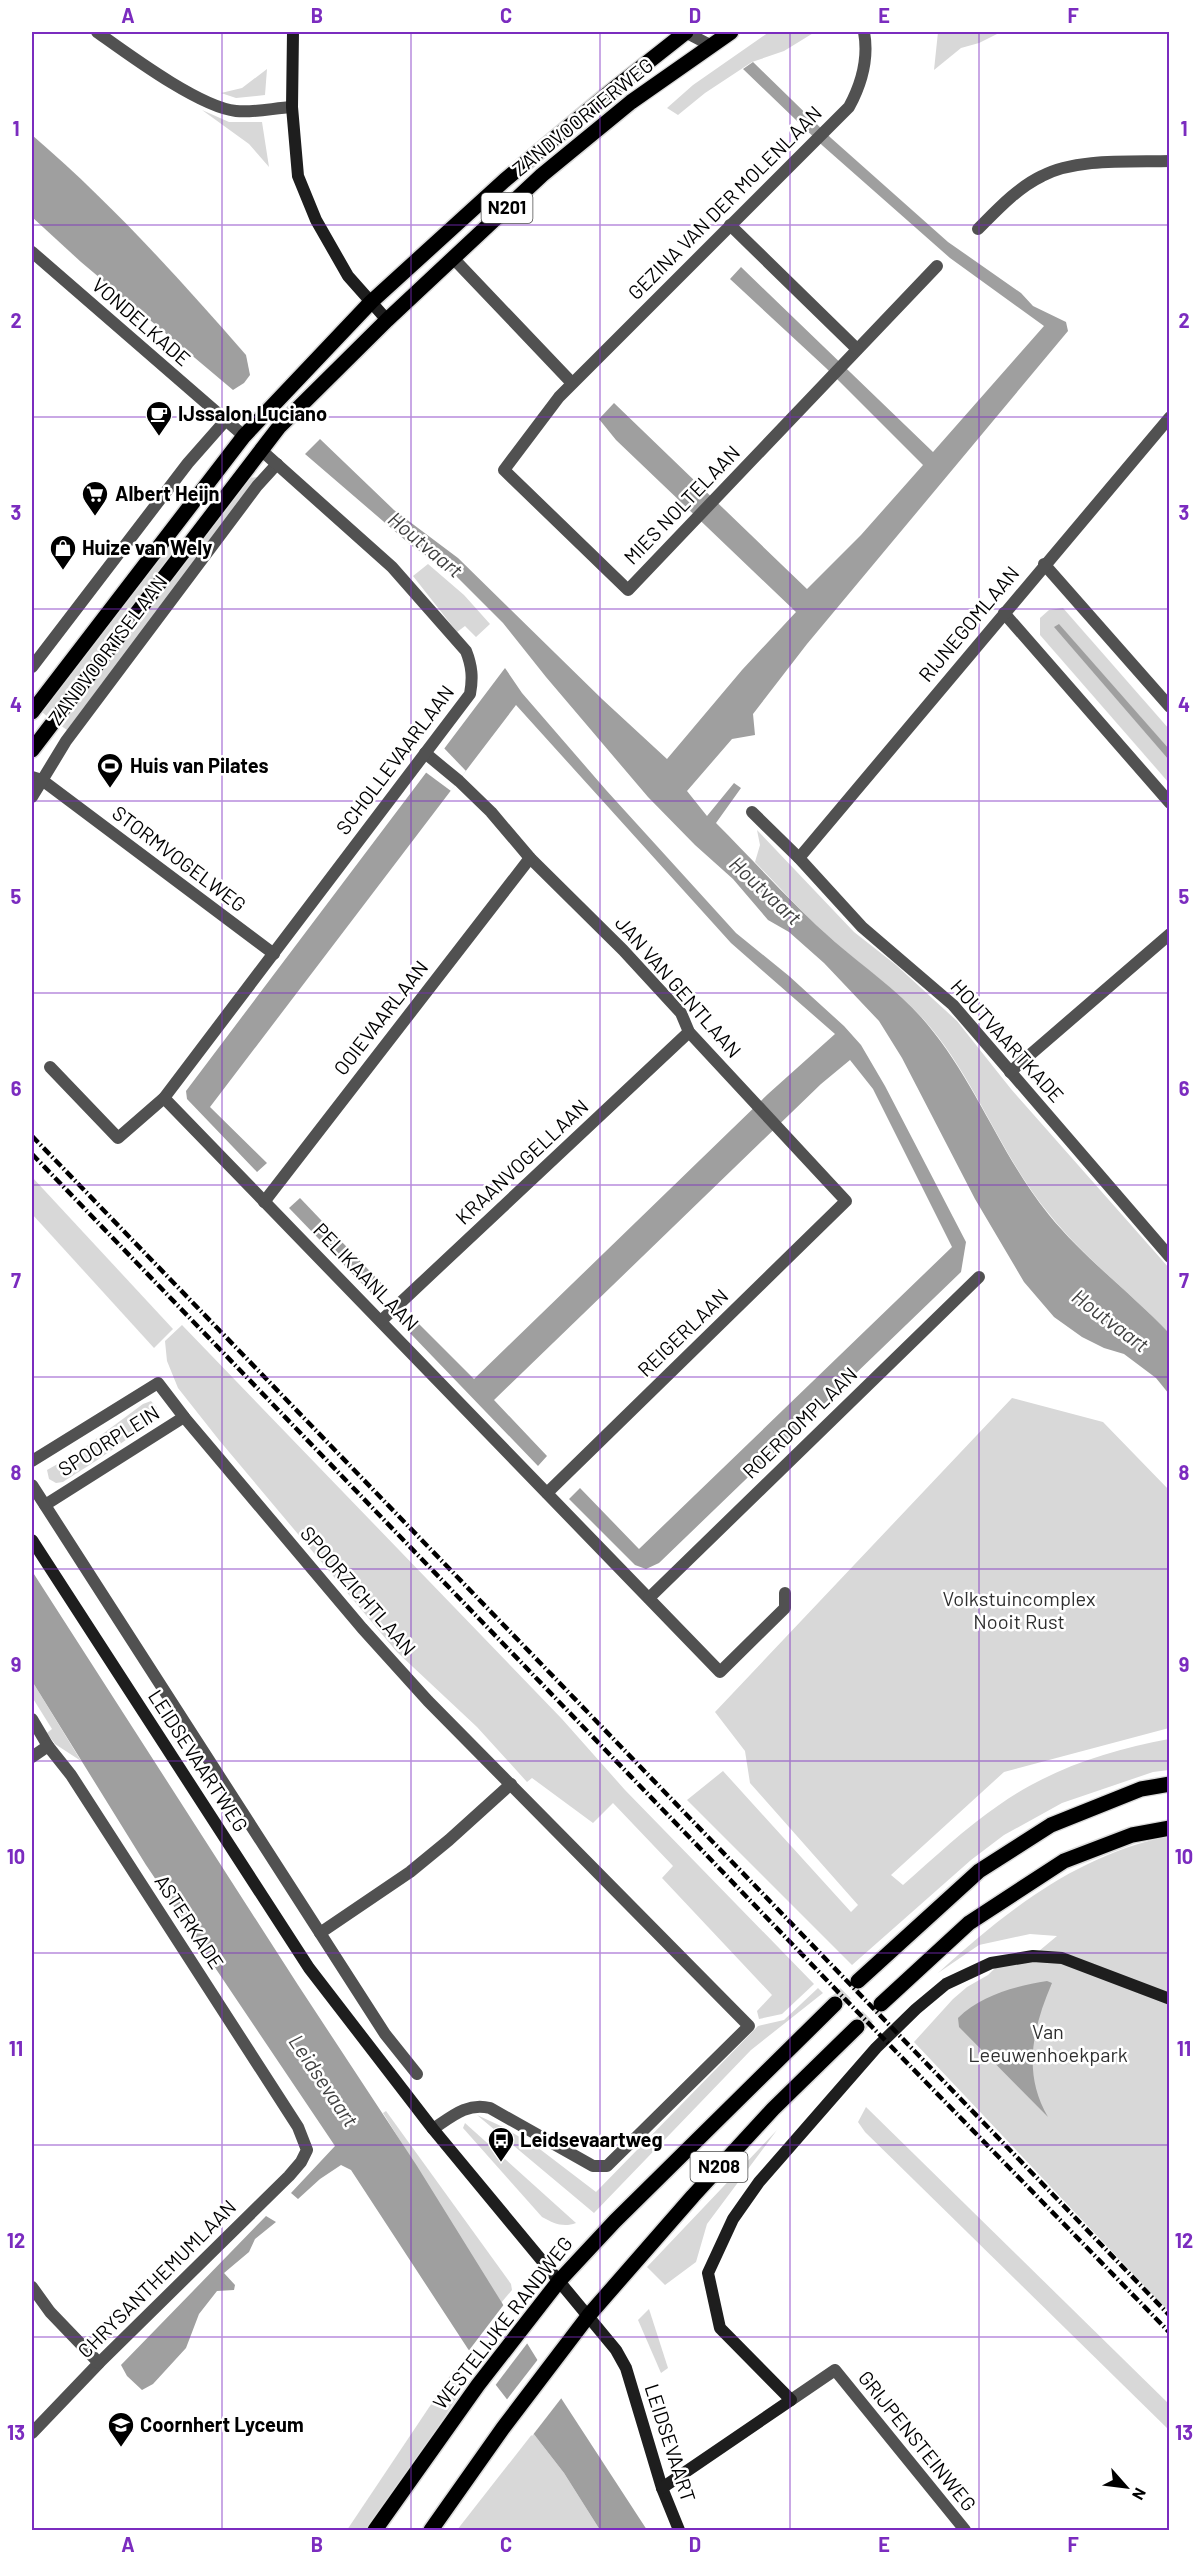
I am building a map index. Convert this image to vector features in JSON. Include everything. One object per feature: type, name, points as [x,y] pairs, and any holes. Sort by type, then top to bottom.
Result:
[{"type":"main road","name":"ZANDVOORTERWEG","points":[[272,405],[371,302],[437,241],[610,92],[685,32]]},
{"type":"main road","name":"ZANDVOORTERWEG","points":[[287,419],[387,320],[457,264],[586,137],[731,32]]},
{"type":"main road","points":[[437,241],[457,264]]},
{"type":"main road","name":"ZANDVOORTSELAAN","points":[[32,712],[244,436],[272,405]]},
{"type":"main road","name":"ZANDVOORTSELAAN","points":[[32,750],[287,419]]},
{"type":"main road","points":[[244,436],[261,450]]},
{"type":"main road","points":[[858,1981],[979,1871],[1051,1825],[1142,1789],[1170,1784]]},
{"type":"main road","points":[[881,2004],[969,1923],[1064,1861],[1132,1835],[1170,1828]]},
{"type":"main road","name":"WESTELIJKE RANDWEG","points":[[375,2530],[478,2385],[559,2281],[615,2221],[835,2004]]},
{"type":"main road","name":"N208","points":[[431,2530],[503,2428],[589,2315],[757,2126],[857,2027]]},
{"type":"street","points":[[97,32],[143,65],[207,101],[236,111],[291,107]]},
{"type":"street","points":[[293,32],[291,107],[298,176],[316,220],[348,276],[387,320]]},
{"type":"street","points":[[685,32],[710,45]]},
{"type":"street","name":"GEZINA VAN DER MOLENLAAN","points":[[504,470],[572,383],[849,107],[866,64],[864,32]]},
{"type":"street","points":[[978,229],[1007,200],[1042,175],[1090,162],[1170,161]]},
{"type":"street","points":[[730,225],[857,349]]},
{"type":"street","name":"VONDELKADE","points":[[32,253],[225,421]]},
{"type":"street","points":[[457,264],[572,383]]},
{"type":"street","name":"MIES NOLTELAAN","points":[[504,470],[628,590],[938,266]]},
{"type":"street","name":"RIJNEGOMLAAN","points":[[799,858],[1170,417]]},
{"type":"street","points":[[32,667],[188,463],[225,421],[244,436]]},
{"type":"street","points":[[261,450],[278,464]]},
{"type":"street","name":"ZANDVOORTSELAAN","points":[[32,797],[37,779],[61,751],[257,486],[278,464]]},
{"type":"street","name":"SCHOLLEVAARLAAN","points":[[164,1098],[428,756],[470,694],[473,681],[472,668],[466,651],[392,567],[278,464]]},
{"type":"street","points":[[1044,564],[1170,707]]},
{"type":"street","points":[[1004,613],[1170,802]]},
{"type":"street","name":"JAN VAN GENTLAAN","points":[[428,756],[459,781],[491,812],[530,858],[623,950],[681,1013],[689,1032],[846,1201]]},
{"type":"street","name":"STORMVOGELWEG","points":[[37,779],[274,954]]},
{"type":"street","name":"HOUTVAARTKADE","points":[[752,812],[799,858],[862,927],[953,1005],[1170,1257]]},
{"type":"street","name":"OOIEVAARLAAN","points":[[264,1202],[530,858]]},
{"type":"street","points":[[1010,1072],[1170,934]]},
{"type":"street","name":"KRAANVOGELLAAN","points":[[382,1320],[689,1032]]},
{"type":"street","points":[[50,1067],[118,1138],[164,1098]]},
{"type":"street","name":"PELIKAANLAAN","points":[[164,1098],[382,1320],[720,1672],[785,1608],[785,1593]]},
{"type":"street","name":"REIGERLAAN","points":[[547,1493],[846,1201]]},
{"type":"street","name":"ROERDOMPLAAN","points":[[649,1598],[979,1277]]},
{"type":"street","name":"SPOORPLEIN","points":[[32,1461],[158,1383],[184,1417],[45,1505]]},
{"type":"street","name":"SPOORZICHTLAAN","points":[[184,1417],[362,1628],[428,1701],[748,2026],[607,2166],[600,2168],[593,2166],[490,2108],[480,2105],[463,2109],[433,2129]]},
{"type":"street","name":"LEIDSEVAARTWEG","points":[[32,1485],[385,2034],[417,2074]]},
{"type":"street","name":"LEIDSEVAARTWEG","points":[[32,1540],[309,1968],[433,2129],[589,2315],[616,2350],[626,2368]]},
{"type":"street","name":"ASTERKADE","points":[[32,1719],[48,1746],[71,1775],[298,2127],[307,2150]]},
{"type":"street","points":[[32,1757],[48,1746]]},
{"type":"street","points":[[320,1933],[410,1872],[511,1784]]},
{"type":"street","points":[[791,2400],[720,2328],[708,2272],[733,2219],[759,2182],[876,2048],[946,1984],[991,1963],[1033,1956],[1062,1958],[1170,1999]]},
{"type":"street","name":"CHRYSANTHEMUMLAAN","points":[[32,2433],[99,2363],[289,2176],[301,2162],[307,2150]]},
{"type":"street","points":[[32,2287],[50,2312],[99,2363]]},
{"type":"street","name":"LEIDSEVAART","points":[[626,2368],[662,2488],[679,2530]]},
{"type":"street","name":"GRIJPENSTEINWEG","points":[[662,2488],[835,2370],[964,2530]]},
{"type":"green space","points":[[769,32],[815,32],[784,51],[752,62],[705,93],[678,115],[667,108],[693,85]]},
{"type":"green space","points":[[938,32],[1001,32],[979,43],[961,48],[934,70]]},
{"type":"green space","points":[[267,69],[265,95],[236,98],[221,93],[242,88]]},
{"type":"green space","points":[[202,110],[229,122],[262,122],[269,167],[249,144]]},
{"type":"green space","points":[[259,477],[67,730],[60,725],[248,478]]},
{"type":"green space","points":[[177,533],[171,558],[49,718],[42,712]]},
{"type":"green space","points":[[428,564],[464,595],[490,624],[476,637],[465,626],[457,632],[413,576]]},
{"type":"green space","points":[[1063,608],[1169,729],[1169,783],[1040,635],[1040,618],[1049,610]]},
{"type":"green space","points":[[757,830],[854,932],[896,965],[957,1021],[1011,1089],[1169,1268],[1169,1333],[1078,1246],[1032,1192],[959,1067],[925,1021],[893,990],[825,933],[755,862],[760,845]]},
{"type":"green space","points":[[32,1177],[173,1329],[154,1348],[32,1214]]},
{"type":"green space","points":[[182,1325],[562,1719],[625,1790],[814,1984],[782,2014],[759,2019],[757,2011],[772,1995],[662,1878],[673,1866],[613,1803],[593,1823],[532,1778],[527,1782],[477,1727],[397,1652],[178,1388],[167,1361],[165,1341]]},
{"type":"green space","name":"Volkstuincomplex Nooit Rust","points":[[1012,1398],[1103,1422],[1169,1490],[1169,1728],[1004,1772],[891,1875],[903,1885],[986,1814],[1018,1792],[1059,1771],[1102,1755],[1169,1739],[1169,1770],[1153,1772],[1062,1803],[1004,1835],[971,1860],[852,1965],[687,1800],[723,1771],[851,1912],[858,1905],[750,1783],[745,1751],[715,1712]]},
{"type":"green space","points":[[151,1401],[157,1408],[152,1417],[129,1437],[63,1482],[56,1483],[49,1479],[47,1470],[77,1453],[143,1404]]},
{"type":"green space","points":[[32,1681],[81,1761],[55,1744],[47,1733],[52,1729],[32,1697]]},
{"type":"green space","name":"Van Leeuwenhoekpark","points":[[1169,1836],[1169,2312],[914,2042],[967,1987],[988,1975],[997,1966],[1033,1956],[1057,1936],[1030,1934],[979,1945],[938,1973],[990,1928],[1044,1888],[1073,1871],[1135,1845]]},
{"type":"green space","points":[[818,1988],[823,1993],[751,2050],[594,2213],[477,2115],[503,2127],[541,2150],[596,2192],[758,2026],[784,2020]]},
{"type":"green space","points":[[866,2107],[1169,2404],[1169,2430],[865,2132],[858,2122]]},
{"type":"green space","points":[[386,2111],[511,2284],[512,2290],[501,2303],[383,2113]]},
{"type":"green space","points":[[465,2123],[576,2223],[562,2225],[542,2217],[463,2128]]},
{"type":"green space","points":[[777,2130],[707,2224],[696,2262],[665,2285],[647,2267]]},
{"type":"green space","points":[[649,2309],[668,2368],[661,2373],[638,2320]]},
{"type":"green space","points":[[454,2370],[467,2382],[371,2530],[347,2530]]},
{"type":"green space","points":[[533,2433],[564,2473],[600,2530],[457,2530]]},
{"type":"water","name":"Houtvaart","points":[[753,62],[831,138],[948,242],[1021,293],[1033,306],[1066,322],[1068,331],[807,644],[753,714],[755,735],[732,739],[687,791],[707,816],[734,783],[741,788],[716,823],[819,928],[895,991],[927,1024],[960,1070],[1017,1168],[1049,1215],[1169,1333],[1169,1394],[1156,1378],[1124,1354],[1104,1348],[1082,1337],[1054,1317],[1024,1282],[975,1199],[902,1058],[879,1021],[824,963],[789,932],[768,920],[733,879],[695,845],[648,797],[503,623],[456,576],[412,546],[305,454],[320,439],[394,510],[458,558],[602,699],[667,759],[742,670],[796,612],[616,440],[599,419],[614,403],[807,589],[861,535],[923,465],[826,368],[730,279],[741,267],[933,452],[1044,326],[950,258],[823,146],[743,69]]},
{"type":"water","points":[[32,135],[61,160],[143,241],[246,355],[250,375],[244,383],[233,390],[81,262],[32,217]]},
{"type":"water","points":[[1059,624],[1169,749],[1169,760],[1054,627]]},
{"type":"water","points":[[505,668],[522,693],[606,790],[736,933],[789,976],[844,1026],[861,1045],[885,1086],[966,1242],[961,1272],[659,1563],[646,1569],[635,1565],[569,1499],[580,1488],[639,1549],[952,1247],[873,1089],[850,1060],[821,1084],[494,1400],[547,1456],[538,1466],[409,1332],[418,1323],[474,1379],[768,1094],[835,1034],[731,943],[516,705],[210,1107],[267,1163],[257,1172],[187,1099],[186,1091]]},
{"type":"water","points":[[300,1198],[384,1286],[374,1296],[289,1208]]},
{"type":"water","name":"Leidsevaart","points":[[32,1571],[417,2166],[561,2398],[647,2530],[600,2530],[564,2473],[468,2349],[351,2170],[341,2165],[320,2179],[298,2199],[291,2193],[335,2146],[146,1865],[32,1681]]},
{"type":"water","points":[[1047,1981],[1052,1983],[1036,2033],[1033,2067],[1035,2084],[1048,2117],[959,2027],[958,2018],[977,2003],[999,1993]]},
{"type":"water","points":[[266,2216],[276,2222],[255,2239],[249,2252],[224,2273],[235,2285],[234,2290],[217,2291],[199,2314],[186,2348],[153,2384],[142,2390],[127,2376],[121,2365]]},
{"type":"pier","points":[[442,746],[466,771],[451,791],[424,771]]},
{"type":"pier","points":[[505,2303],[529,2341],[494,2387],[467,2353]]},
{"type":"pier","points":[[539,2358],[563,2396],[532,2436],[505,2402]]},
{"type":"tunnel","points":[[835,2004],[858,1981]]},
{"type":"tunnel","points":[[857,2027],[881,2004]]},
{"type":"railway","points":[[32,1136],[1170,2316]]},
{"type":"railway","points":[[32,1154],[843,1997],[1170,2333]]},
{"type":"place","name":"IJssalon Luciano","points":[[159,437]]},
{"type":"place","name":"Albert Heijn","points":[[95,517]]},
{"type":"place","name":"Huize van Wely","points":[[63,571]]},
{"type":"place","name":"Huis van Pilates","points":[[110,789]]},
{"type":"place","name":"Leidsevaartweg","points":[[501,2163]]},
{"type":"place","name":"Coornhert Lyceum","points":[[121,2448]]}]
